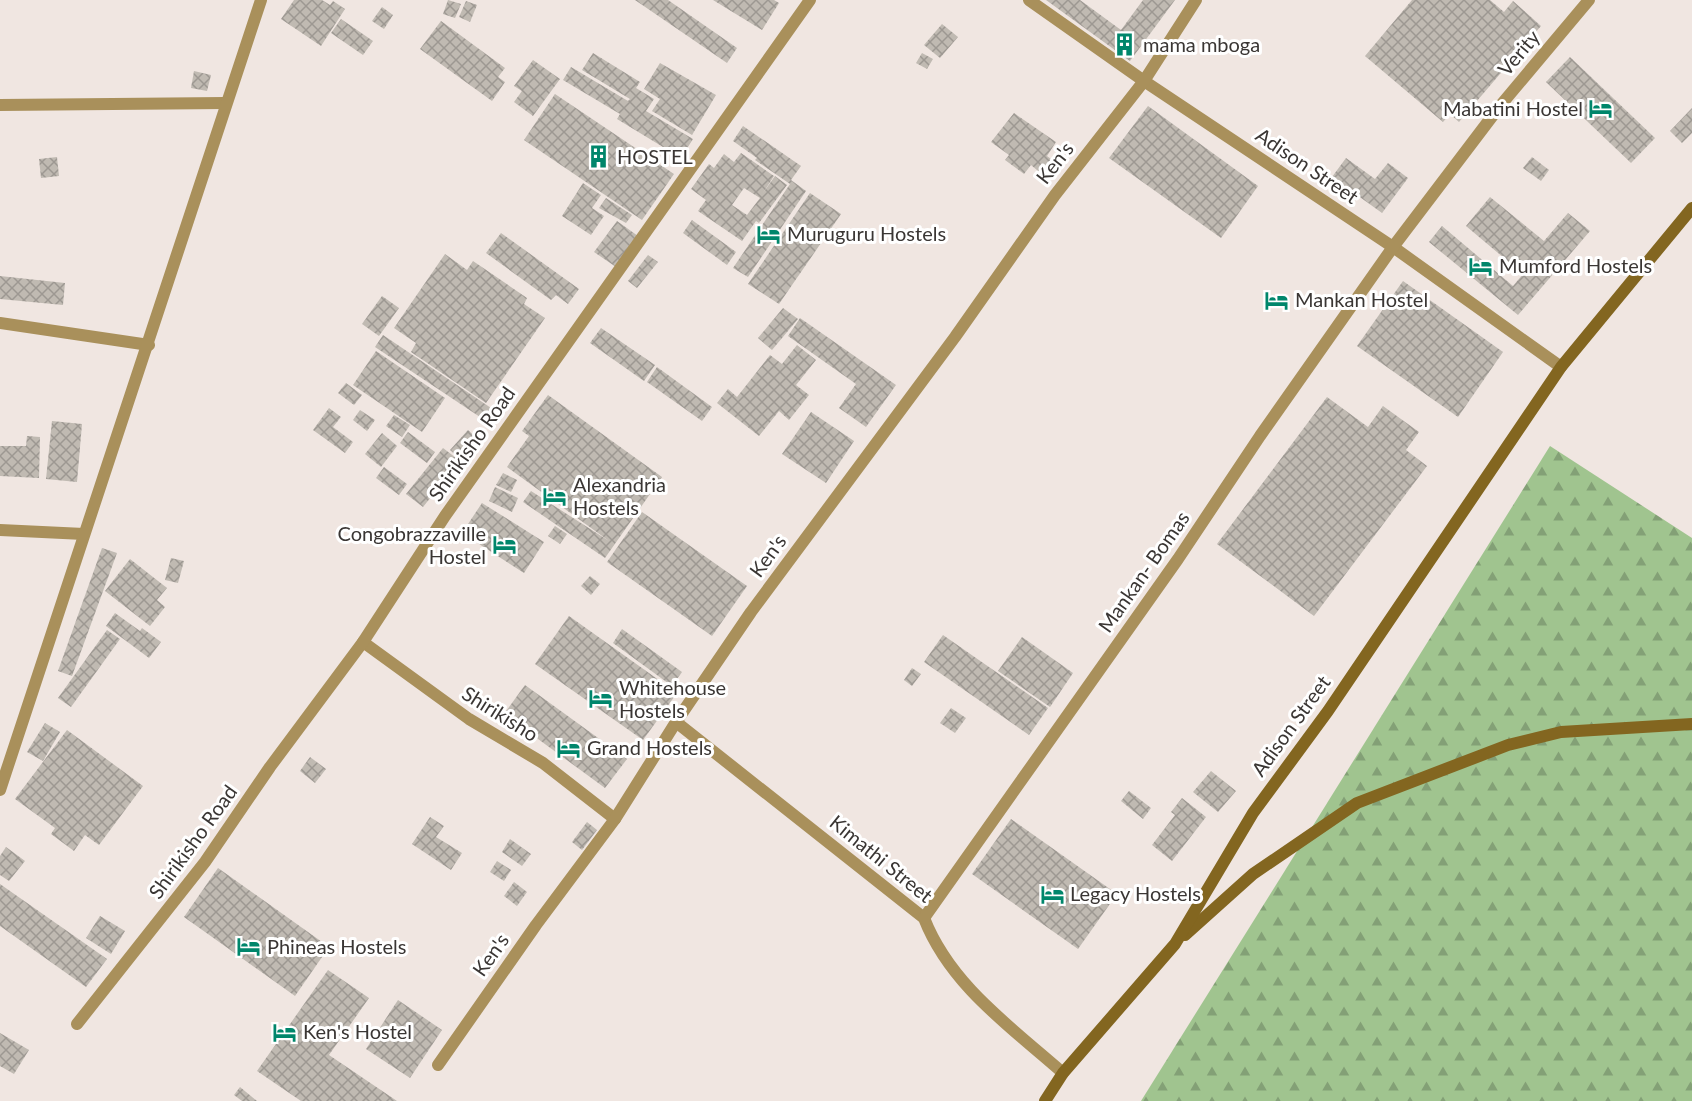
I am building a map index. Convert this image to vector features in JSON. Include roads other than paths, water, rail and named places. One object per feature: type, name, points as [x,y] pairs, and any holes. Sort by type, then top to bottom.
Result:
[{"type":"street","points":[[0,790],[149,345],[225,103],[261,0]]},
{"type":"street","name":"Shirikisho Road","points":[[77,1024],[205,862],[270,767],[363,642],[445,516],[810,0]]},
{"type":"street","name":"Adison Street","points":[[1029,0],[1144,81],[1393,247],[1561,367]]},
{"type":"street","name":"Ken's","points":[[438,1065],[536,925],[615,819],[676,722],[751,612],[948,347],[1055,195],[1144,81],[1196,0]]},
{"type":"street","name":"Verity","points":[[1393,247],[1500,106],[1589,0]]},
{"type":"street","points":[[0,105],[225,103]]},
{"type":"street","name":"Adison Street","points":[[1045,1101],[1063,1073],[1175,944],[1253,813],[1328,711],[1561,367],[1692,208]]},
{"type":"street","name":"Mankan- Bomas","points":[[924,918],[1178,559],[1260,436],[1393,247]]},
{"type":"street","points":[[0,323],[149,345]]},
{"type":"street","points":[[0,530],[84,534]]},
{"type":"street","name":"Shirikisho","points":[[363,642],[469,719],[543,763],[615,819]]},
{"type":"street","name":"Kimathi Street","points":[[676,722],[924,918],[933,940],[958,979],[1063,1073]]},
{"type":"street","points":[[1175,944],[1253,874],[1358,803],[1508,745],[1561,732],[1692,724]]},
{"type":"place","name":"mama mboga","points":[[1125,45]]},
{"type":"place","name":"Mabatini Hostel","points":[[1601,109]]},
{"type":"place","name":"HOSTEL","points":[[599,157]]},
{"type":"place","name":"Muruguru Hostels","points":[[769,234]]},
{"type":"place","name":"Mumford Hostels","points":[[1481,266]]},
{"type":"place","name":"Mankan Hostel","points":[[1277,300]]},
{"type":"place","name":"Alexandria Hostels","points":[[555,497]]},
{"type":"place","name":"Congobrazzaville Hostel","points":[[504,545]]},
{"type":"place","name":"Whitehouse Hostels","points":[[601,699]]},
{"type":"place","name":"Grand Hostels","points":[[569,748]]},
{"type":"place","name":"Legacy Hostels","points":[[1052,894]]},
{"type":"place","name":"Phineas Hostels","points":[[249,947]]},
{"type":"place","name":"Ken's Hostel","points":[[285,1032]]}]
